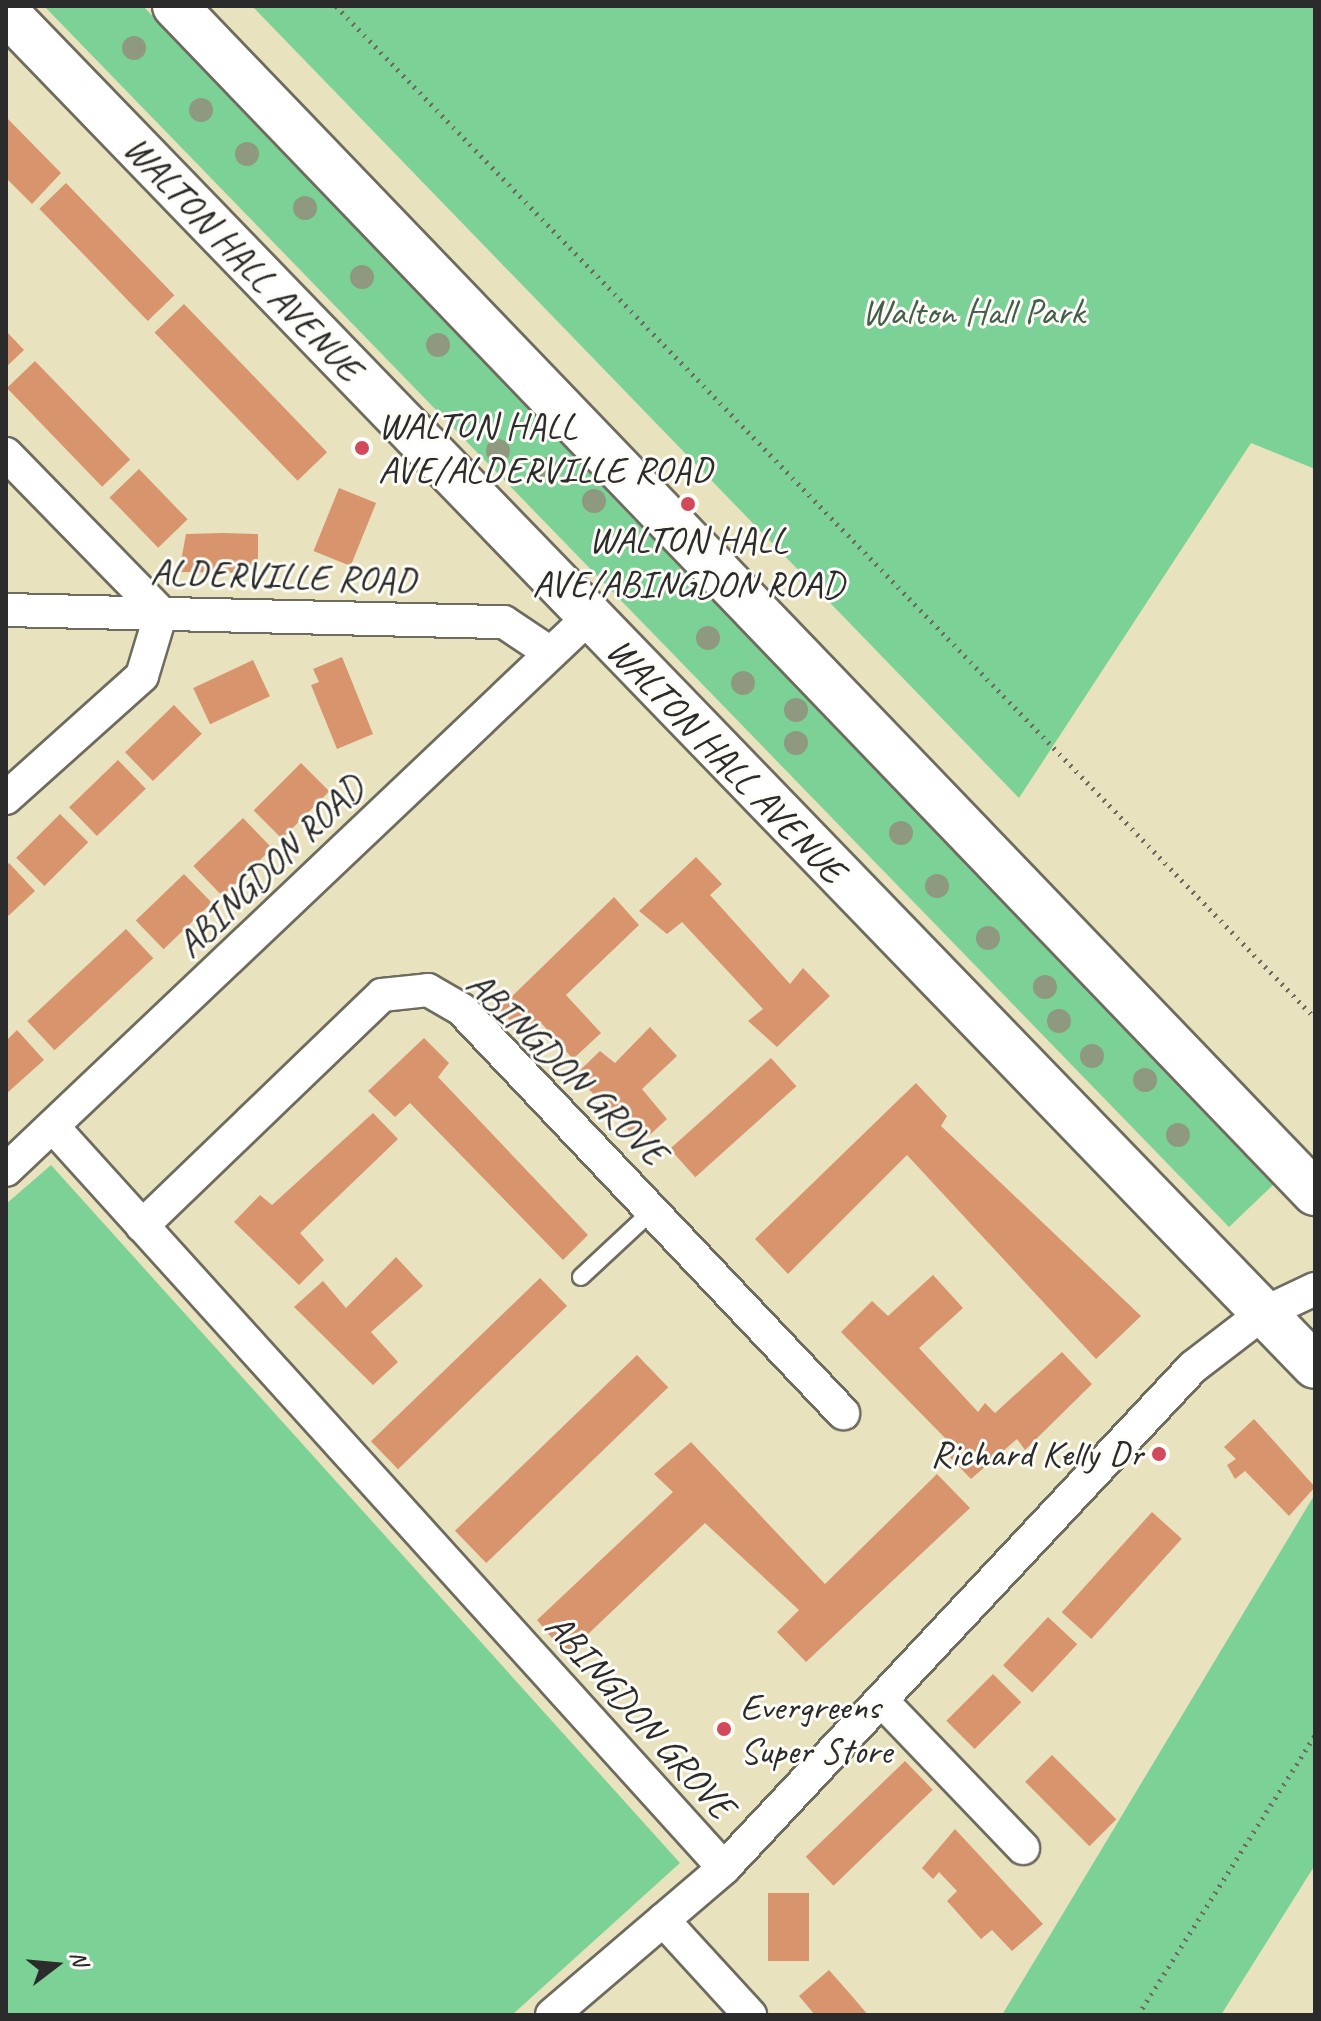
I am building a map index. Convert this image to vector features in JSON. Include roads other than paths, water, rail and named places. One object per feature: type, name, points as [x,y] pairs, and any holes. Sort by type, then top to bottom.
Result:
[{"type":"highway","points":[[175,6],[1315,1193]]},
{"type":"highway","name":"WALTON HALL AVENUE","points":[[6,12],[588,618],[1315,1366]]},
{"type":"street","points":[[6,454],[161,613],[142,676],[6,798]]},
{"type":"street","name":"ALDERVILLE ROAD","points":[[6,610],[504,622],[549,652]]},
{"type":"street","name":"ABINGDON ROAD","points":[[6,1170],[55,1129],[549,652],[588,618]]},
{"type":"street","name":"ABINGDON GROVE","points":[[142,1226],[382,995],[428,990],[462,1010],[654,1209],[843,1413]]},
{"type":"street","name":"ABINGDON GROVE","points":[[55,1129],[724,1868]]},
{"type":"street","points":[[552,2015],[724,1868],[884,1703],[1193,1367],[1262,1314],[1315,1289]]},
{"type":"street","points":[[884,1703],[1023,1848]]},
{"type":"street","points":[[663,1920],[750,2015]]},
{"type":"lane","points":[[581,1277],[654,1209]]},
{"type":"place","name":"WALTON HALL AVE/ALDERVILLE ROAD","points":[[362,448]]},
{"type":"place","name":"WALTON HALL AVE/ABINGDON ROAD","points":[[688,504]]},
{"type":"place","name":"Richard Kelly Dr","points":[[1159,1454]]},
{"type":"place","name":"Evergreens Super Store","points":[[724,1729]]},
{"type":"park label","name":"Walton Hall Park","points":[[973,312]]}]
